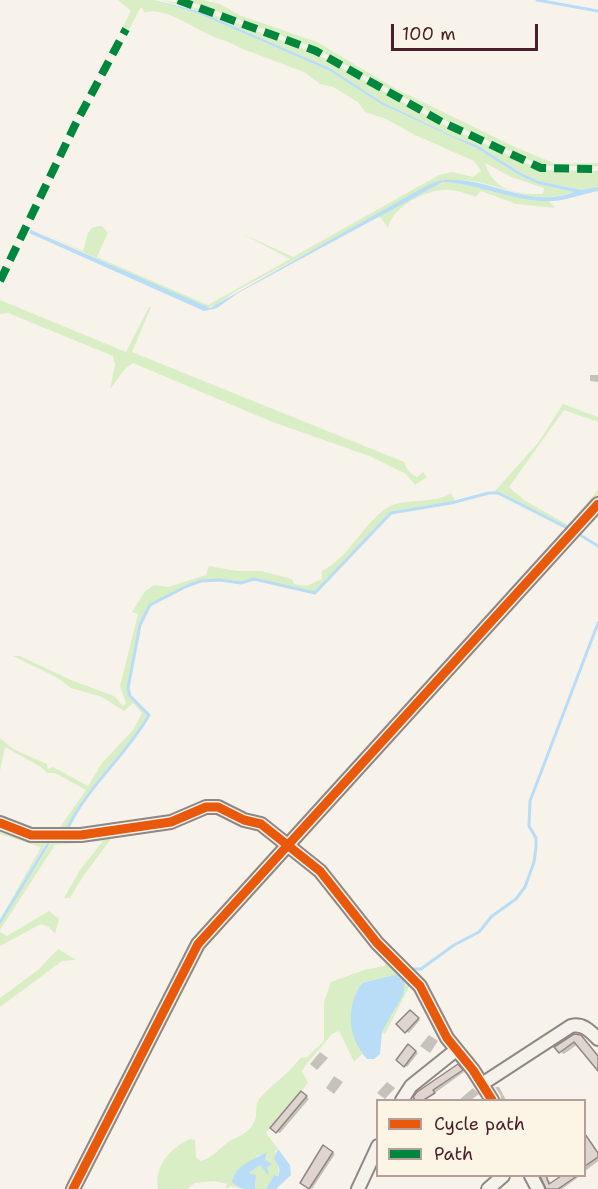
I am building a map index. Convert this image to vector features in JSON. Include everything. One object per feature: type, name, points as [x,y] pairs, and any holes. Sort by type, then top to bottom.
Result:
[{"type":"street","points":[[73,1189],[198,944],[598,504]]},
{"type":"street","points":[[0,823],[31,835],[81,835],[171,822],[206,807],[218,807],[244,820],[261,824],[290,844],[320,871],[377,943],[420,986],[447,1038],[491,1099]]},
{"type":"street","points":[[482,1084],[571,1026],[578,1024],[598,1039]]},
{"type":"street","points":[[403,1099],[411,1086],[456,1050]]},
{"type":"street","points":[[358,1189],[376,1150]]},
{"type":"street","points":[[488,1189],[502,1177]]},
{"type":"green space","points":[[118,0],[154,0],[197,13],[328,70],[381,104],[476,148],[538,184],[575,192],[560,196],[534,196],[522,194],[471,181],[443,180],[236,291],[216,305],[205,308],[31,228],[83,251],[90,230],[102,226],[108,233],[97,257],[208,305],[290,259],[241,233],[293,257],[439,175],[452,172],[473,177],[481,171],[474,161],[415,135],[386,119],[365,112],[358,102],[333,87],[320,84],[304,72],[209,35],[175,17],[151,11],[145,13],[141,7],[129,29],[122,28],[131,11]],"holes":[[[485,163],[511,177],[544,188],[543,194],[515,192],[507,189],[494,179]]]},
{"type":"green space","points":[[161,0],[185,4],[315,53],[442,124],[541,170],[598,171],[598,187],[581,190],[539,181],[521,173],[477,145],[382,102],[330,68],[198,11]]},
{"type":"green space","points":[[186,0],[203,0],[220,4],[239,15],[317,42],[396,89],[517,148],[556,164],[598,163],[598,166],[542,166],[444,120],[317,49]]},
{"type":"green space","points":[[444,182],[522,198],[549,201],[555,208],[516,204],[481,191],[476,197],[444,190],[427,193],[402,207],[391,220],[388,228],[381,218],[377,217]]},
{"type":"green space","points":[[0,300],[126,352],[151,307],[132,352],[404,462],[412,475],[417,477],[423,472],[427,477],[415,485],[406,474],[372,457],[270,421],[133,363],[126,368],[110,389],[115,365],[113,356],[8,313],[0,314]]},
{"type":"green space","points":[[563,404],[598,417],[598,422],[564,410],[509,487],[524,500],[568,525],[598,490],[598,498],[571,530],[494,492],[538,443]]},
{"type":"green space","points":[[451,493],[455,501],[391,512],[315,593],[254,579],[241,583],[220,579],[186,585],[150,605],[139,624],[127,688],[129,697],[148,714],[139,729],[94,784],[67,829],[41,833],[17,828],[0,822],[0,814],[32,831],[58,830],[86,790],[55,773],[47,773],[41,767],[5,747],[0,771],[0,738],[13,749],[47,764],[48,769],[53,767],[88,786],[102,763],[133,730],[142,713],[133,703],[124,711],[102,697],[71,688],[56,677],[13,656],[20,656],[71,680],[114,696],[123,706],[126,703],[120,686],[138,614],[132,612],[145,591],[154,585],[168,587],[206,575],[209,566],[237,571],[261,571],[292,579],[294,584],[306,586],[322,579],[322,571],[340,558],[385,509],[401,503],[435,499]]},
{"type":"green space","points":[[0,826],[48,840],[0,920],[41,847],[0,834]]},
{"type":"green space","points":[[117,831],[70,898],[64,898],[80,870],[103,841],[55,845],[0,930],[0,923],[55,837]]},
{"type":"green space","points":[[49,911],[59,919],[55,934],[49,927],[41,924],[0,946],[0,932],[7,936]]},
{"type":"green space","points":[[58,949],[76,960],[62,961],[0,1007],[0,998],[38,970]]},
{"type":"green space","points":[[388,958],[412,981],[385,1034],[382,1032],[396,1008],[398,974],[362,983],[357,991],[352,1018],[355,1037],[362,1054],[354,1062],[339,1031],[332,1034],[305,1066],[302,1071],[308,1083],[266,1133],[278,1149],[275,1151],[279,1174],[273,1177],[266,1189],[255,1189],[256,1175],[249,1173],[260,1165],[267,1172],[265,1160],[267,1153],[257,1156],[234,1185],[241,1189],[231,1186],[226,1189],[227,1184],[214,1181],[195,1183],[187,1189],[158,1189],[158,1173],[161,1165],[176,1147],[190,1139],[195,1140],[196,1157],[200,1161],[212,1156],[227,1143],[246,1132],[253,1125],[260,1098],[300,1058],[307,1057],[324,1041],[324,1002],[331,982],[364,970],[384,966]]},
{"type":"water","points":[[154,0],[198,11],[330,68],[382,102],[477,145],[521,173],[539,181],[581,190],[598,187],[598,191],[553,201],[539,201],[443,182],[238,293],[217,308],[204,311],[29,233],[31,230],[210,308],[435,182],[461,180],[541,197],[574,192],[538,184],[519,175],[476,148],[381,104],[328,70],[197,13]]},
{"type":"water","points":[[398,974],[405,980],[403,995],[382,1032],[380,1054],[374,1059],[367,1059],[356,1042],[353,1032],[351,1012],[353,1002],[362,983]]},
{"type":"water","points":[[278,1149],[290,1165],[291,1175],[276,1189],[266,1189],[274,1175],[279,1174],[279,1167],[274,1158]]},
{"type":"water","points":[[267,1152],[265,1160],[272,1164],[267,1167],[269,1176],[260,1165],[249,1173],[256,1175],[255,1189],[242,1188],[232,1182],[241,1167]]},
{"type":"building","points":[[410,1010],[419,1018],[405,1033],[396,1024]]},
{"type":"building","points":[[574,1034],[581,1035],[598,1056],[598,1071],[574,1042],[559,1053],[554,1047]]},
{"type":"building","points":[[408,1044],[416,1051],[404,1067],[396,1060]]},
{"type":"building","points":[[458,1064],[463,1070],[433,1090],[435,1093],[425,1099],[414,1099],[413,1097]]},
{"type":"building","points":[[301,1091],[307,1096],[276,1133],[270,1128]]},
{"type":"building","points":[[586,1135],[598,1153],[598,1157],[586,1165]]},
{"type":"building","points":[[323,1145],[333,1152],[309,1189],[300,1183]]},
{"type":"building","points":[[540,1177],[546,1177],[549,1184],[560,1177],[576,1177],[558,1189],[546,1189]]},
{"type":"waterway","points":[[537,0],[598,11]]},
{"type":"waterway","points":[[67,830],[85,799],[140,730],[149,715],[130,696],[128,688],[140,625],[150,605],[201,581],[220,580],[241,583],[254,579],[315,593],[391,513],[451,503],[489,493],[498,493],[571,530]]},
{"type":"waterway","points":[[577,533],[598,546]]},
{"type":"waterway","points":[[412,969],[421,969],[454,945],[479,932],[492,916],[516,899],[525,887],[534,862],[536,847],[536,838],[529,826],[530,801],[598,623]]},
{"type":"waterway","points":[[0,922],[51,839]]},
{"type":"marked path","points":[[178,0],[316,51],[442,122],[541,168],[598,169]]},
{"type":"marked path","points":[[0,281],[75,125],[126,29]]},
{"type":"cycle path","points":[[73,1189],[198,944],[598,504]]},
{"type":"cycle path","points":[[0,823],[31,835],[81,835],[171,822],[206,807],[218,807],[244,820],[261,824],[320,871],[377,943],[420,986],[447,1038],[473,1070],[491,1099]]}]
